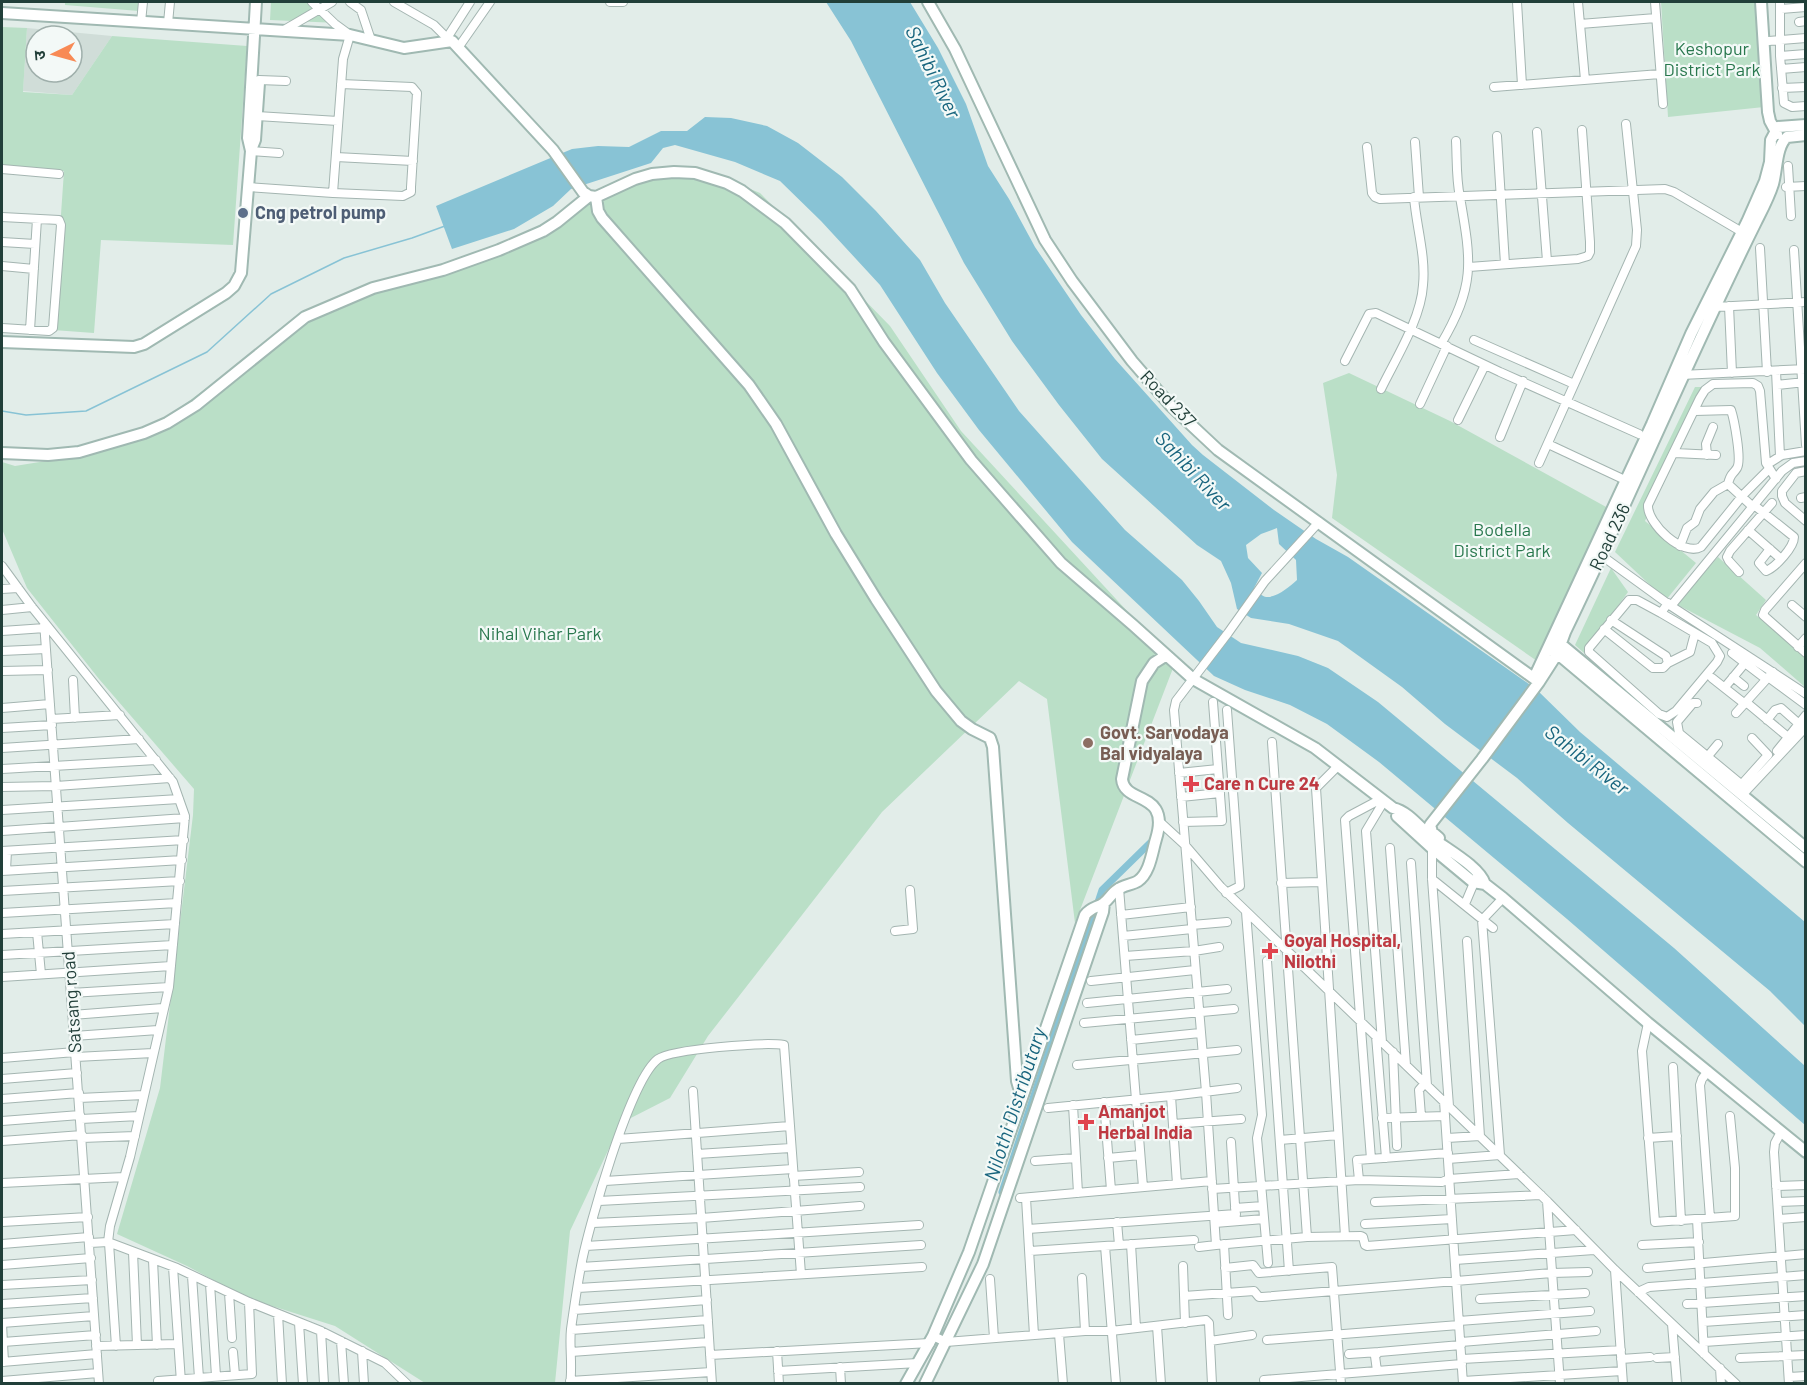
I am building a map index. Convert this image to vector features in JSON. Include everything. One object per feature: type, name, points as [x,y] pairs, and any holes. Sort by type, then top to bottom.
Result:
[{"type":"street","points":[[141,22],[143,2]]},
{"type":"street","points":[[168,23],[170,2]]},
{"type":"street","points":[[250,151],[255,140],[259,80],[256,2]]},
{"type":"street","points":[[2,342],[134,347],[144,344],[234,286],[241,273],[250,151],[248,138],[258,30],[264,2]]},
{"type":"street","points":[[312,2],[350,35]]},
{"type":"street","points":[[283,31],[332,2]]},
{"type":"street","points":[[350,2],[361,10],[371,40]]},
{"type":"street","points":[[394,2],[434,25],[452,42],[553,150],[590,195],[602,218],[719,349],[776,424],[842,544],[936,691],[961,721],[990,738],[993,747],[1017,1080],[1022,1098]]},
{"type":"street","points":[[452,42],[470,2]]},
{"type":"street","points":[[2,13],[350,35],[404,48],[452,42],[490,2]]},
{"type":"street","points":[[610,2],[623,2]]},
{"type":"street","name":"Road 237","points":[[928,2],[955,49],[1045,240],[1102,322],[1132,361],[1172,406],[1218,450],[1535,682]]},
{"type":"street","points":[[1517,2],[1522,85]]},
{"type":"street","points":[[1578,2],[1585,80]]},
{"type":"street","points":[[1654,2],[1663,104]]},
{"type":"street","points":[[1761,2],[1768,112],[1783,133],[1806,135]]},
{"type":"street","name":"Road 236","points":[[1426,829],[1535,682],[1565,632],[1598,552],[1679,374],[1773,185],[1783,133],[1773,107],[1768,2]]},
{"type":"street","points":[[1806,7],[1780,5],[1780,56],[1784,103],[1787,106],[1806,106]]},
{"type":"street","points":[[1580,24],[1656,18]]},
{"type":"street","points":[[333,193],[344,52],[350,35]]},
{"type":"street","points":[[1769,41],[1806,38]]},
{"type":"street","points":[[1780,56],[1806,54]]},
{"type":"street","points":[[1781,69],[1806,67]]},
{"type":"street","points":[[1494,87],[1660,74]]},
{"type":"street","points":[[259,80],[286,81]]},
{"type":"street","points":[[248,187],[408,196],[411,192],[417,93],[415,89],[341,84]]},
{"type":"street","points":[[1782,88],[1806,87]]},
{"type":"street","points":[[257,116],[338,121]]},
{"type":"street","points":[[1539,463],[1636,246],[1626,124]]},
{"type":"street","points":[[1806,125],[1771,140],[1770,162],[1765,182],[1694,329],[1679,374],[1625,480],[1598,552],[1806,705]]},
{"type":"street","points":[[1469,267],[1578,259],[1588,256],[1590,252],[1582,130]]},
{"type":"street","points":[[1537,132],[1547,261]]},
{"type":"street","points":[[1497,136],[1505,264]]},
{"type":"street","points":[[1419,404],[1459,311],[1469,267],[1467,233],[1459,195],[1456,141]]},
{"type":"street","points":[[1381,389],[1410,328],[1423,285],[1415,142]]},
{"type":"street","points":[[1367,147],[1372,194],[1375,198],[1656,188],[1674,192],[1742,232]]},
{"type":"street","points":[[250,151],[279,153]]},
{"type":"street","points":[[336,157],[413,161]]},
{"type":"street","points":[[1788,166],[1787,187],[1791,216]]},
{"type":"street","points":[[2,169],[59,174]]},
{"type":"street","points":[[2,453],[48,455],[79,452],[144,433],[167,423],[196,405],[305,317],[373,288],[442,270],[499,250],[543,231],[590,195],[646,175],[674,172],[695,173],[727,183],[742,191],[785,224],[850,289],[884,342],[971,460],[1061,563],[1166,656],[1303,741],[1393,808],[1397,816],[1432,831],[1479,880]]},
{"type":"street","points":[[1787,187],[1806,186]]},
{"type":"street","points":[[2,217],[58,220],[61,225],[53,328],[49,331],[2,328]]},
{"type":"street","points":[[30,330],[37,219]]},
{"type":"street","points":[[2,242],[35,244]]},
{"type":"street","points":[[1760,248],[1763,304],[1772,371],[1777,385],[1780,456]]},
{"type":"street","points":[[1794,250],[1801,302],[1806,445]]},
{"type":"street","points":[[2,266],[33,268]]},
{"type":"street","points":[[1714,307],[1801,302]]},
{"type":"street","points":[[1729,306],[1732,374]]},
{"type":"street","points":[[1345,362],[1369,314],[1376,313],[1639,434]]},
{"type":"street","points":[[1474,340],[1574,384]]},
{"type":"street","points":[[1458,420],[1485,365]]},
{"type":"street","points":[[1679,374],[1803,370]]},
{"type":"street","points":[[1708,374],[1709,386]]},
{"type":"street","points":[[1500,437],[1523,381]]},
{"type":"street","points":[[1777,385],[1803,382]]},
{"type":"street","points":[[1776,478],[1770,465],[1765,457],[1758,386],[1753,383],[1713,384],[1705,390],[1648,505],[1648,510],[1657,526],[1680,546],[1691,550],[1701,547],[1770,465],[1780,456],[1806,451]]},
{"type":"street","points":[[1765,407],[1778,406]]},
{"type":"street","points":[[1680,546],[1688,525],[1695,522],[1700,509],[1714,492],[1728,484],[1730,474],[1737,468],[1739,449],[1731,410],[1695,411]]},
{"type":"street","points":[[1675,453],[1711,455],[1706,444],[1710,440],[1713,428]]},
{"type":"street","points":[[1548,444],[1625,480]]},
{"type":"street","points":[[1661,613],[1776,478],[1789,465],[1806,461]]},
{"type":"street","points":[[1806,471],[1797,473],[1782,491],[1785,503],[1806,521]]},
{"type":"street","points":[[1728,484],[1741,497],[1794,537],[1793,543],[1769,571],[1760,566],[1760,563],[1770,549]]},
{"type":"street","points":[[1739,572],[1727,557],[1772,503]]},
{"type":"street","points":[[1228,1316],[1226,1268],[1214,1219],[1206,1092],[1174,710],[1176,701],[1265,581],[1318,522]]},
{"type":"street","points":[[1748,530],[1780,558]]},
{"type":"street","points":[[1806,563],[1763,615],[1806,654]]},
{"type":"street","points":[[2,568],[44,625],[170,778],[185,818],[169,987],[135,1136],[110,1226],[116,1346]]},
{"type":"street","points":[[2,589],[18,588]]},
{"type":"street","points":[[1629,600],[1637,600],[1661,613],[1712,643],[1720,656],[1676,711],[1670,716],[1663,717],[1589,652],[1589,648],[1629,600]]},
{"type":"street","points":[[1792,605],[1806,617]]},
{"type":"street","points":[[2,610],[32,607]]},
{"type":"street","points":[[1611,620],[1666,656],[1668,663]]},
{"type":"street","points":[[2,631],[44,625]]},
{"type":"street","name":"Satsang road","points":[[44,625],[99,1383]]},
{"type":"street","points":[[1604,629],[1653,668],[1663,668],[1690,652],[1695,633]]},
{"type":"street","points":[[1798,646],[1806,638]]},
{"type":"street","points":[[1555,646],[1743,790],[1806,862]]},
{"type":"street","points":[[2,651],[46,649]]},
{"type":"street","points":[[1732,653],[1745,663],[1806,694]]},
{"type":"street","points":[[1166,656],[1154,663],[1142,681],[1122,783],[1155,808],[1161,823],[1185,845],[1226,893],[1734,1383]]},
{"type":"street","points":[[1725,687],[1745,663]]},
{"type":"street","points":[[2,671],[48,670]]},
{"type":"street","points":[[1736,713],[1769,676]]},
{"type":"street","points":[[1733,677],[1744,686]]},
{"type":"street","points":[[1712,678],[1788,737]]},
{"type":"street","points":[[73,680],[75,718]]},
{"type":"street","points":[[1184,822],[1222,821],[1213,702]]},
{"type":"street","points":[[1697,703],[1691,705],[1677,722],[1680,733],[1708,756],[1806,848]]},
{"type":"street","points":[[2,708],[50,704]]},
{"type":"street","points":[[1767,720],[1775,710],[1781,708],[1802,726]]},
{"type":"street","points":[[1226,893],[1240,886],[1227,710]]},
{"type":"street","points":[[2,728],[75,718],[120,715]]},
{"type":"street","points":[[1743,790],[1802,726],[1806,715]]},
{"type":"street","points":[[1777,751],[1788,737],[1802,726]]},
{"type":"street","points":[[1743,790],[1768,755],[1752,738]]},
{"type":"street","points":[[2,748],[139,739]]},
{"type":"street","points":[[1272,742],[1307,1237]]},
{"type":"street","points":[[1708,756],[1718,744]]},
{"type":"street","points":[[2,769],[156,760]]},
{"type":"street","points":[[1338,766],[1316,789],[1345,1236]]},
{"type":"street","points":[[1179,773],[1218,769]]},
{"type":"street","points":[[2,787],[56,786],[170,778]]},
{"type":"street","points":[[1181,797],[1220,793]]},
{"type":"street","points":[[2,810],[179,799]]},
{"type":"street","points":[[1371,1159],[1345,820],[1382,800]]},
{"type":"street","points":[[1382,800],[1366,831],[1386,1158]]},
{"type":"street","points":[[2,831],[185,818]]},
{"type":"street","points":[[925,1383],[1082,922],[1119,888],[1137,882],[1146,872],[1161,823]]},
{"type":"street","points":[[1426,829],[1432,848],[1445,1116],[1463,1382],[1559,1380],[1622,1371]]},
{"type":"street","points":[[182,860],[4,870],[4,851],[184,840]]},
{"type":"street","points":[[1390,848],[1406,1065]]},
{"type":"street","points":[[1432,848],[1503,898],[1648,1023],[1806,1152]]},
{"type":"street","points":[[1411,863],[1426,1084]]},
{"type":"street","points":[[1432,879],[1493,928]]},
{"type":"street","points":[[1465,904],[1479,880]]},
{"type":"street","points":[[2,891],[180,881]]},
{"type":"street","points":[[1281,883],[1321,882]]},
{"type":"street","points":[[1119,888],[1143,1187]]},
{"type":"street","points":[[895,931],[913,929],[910,890]]},
{"type":"street","points":[[1500,1155],[1482,920],[1503,898]]},
{"type":"street","points":[[2,914],[177,903]]},
{"type":"street","points":[[906,1383],[918,1363],[938,1340],[983,1264],[1103,912],[1098,905]]},
{"type":"street","points":[[1121,915],[1191,907]]},
{"type":"street","points":[[1246,912],[1262,1115],[1257,1138],[1268,1263]]},
{"type":"street","points":[[1123,936],[1227,922]]},
{"type":"street","points":[[2,934],[175,924]]},
{"type":"street","points":[[38,932],[41,975]]},
{"type":"street","points":[[1467,941],[1480,1136]]},
{"type":"street","points":[[2,954],[173,945]]},
{"type":"street","points":[[1125,956],[1218,947]]},
{"type":"street","points":[[1267,962],[1288,1271]]},
{"type":"street","points":[[2,977],[171,966]]},
{"type":"street","points":[[1091,981],[1195,970]]},
{"type":"street","points":[[71,993],[169,987]]},
{"type":"street","points":[[1087,1003],[1227,989]]},
{"type":"street","points":[[72,1015],[163,1008]]},
{"type":"street","points":[[1084,1023],[1234,1009]]},
{"type":"street","points":[[1648,1023],[1642,1051],[1654,1221],[1657,1223],[1697,1220],[1736,1214],[1735,1168],[1730,1116]]},
{"type":"street","points":[[74,1036],[158,1030]]},
{"type":"street","points":[[1131,1040],[1200,1033]]},
{"type":"street","points":[[711,1372],[667,1379],[570,1382],[571,1330],[586,1246],[618,1139],[638,1088],[659,1058],[670,1054],[716,1048],[784,1045],[801,1274]]},
{"type":"street","points":[[1077,1065],[1237,1050]]},
{"type":"street","points":[[1393,1052],[1397,1146]]},
{"type":"street","points":[[2,1058],[153,1053]]},
{"type":"street","points":[[1673,1067],[1681,1221]]},
{"type":"street","points":[[1708,1071],[1700,1085],[1710,1218]]},
{"type":"street","points":[[2,1079],[77,1073]]},
{"type":"street","points":[[1421,1116],[1419,1090],[1426,1084]]},
{"type":"street","points":[[1048,1108],[1237,1088]]},
{"type":"street","points":[[693,1091],[712,1383]]},
{"type":"street","points":[[2,1100],[144,1095]]},
{"type":"street","points":[[1171,1096],[1177,1184]]},
{"type":"street","points":[[1104,1102],[1111,1190]]},
{"type":"street","points":[[1073,1105],[1078,1193]]},
{"type":"street","points":[[2,1121],[139,1116]]},
{"type":"street","points":[[1383,1118],[1445,1116]]},
{"type":"street","points":[[1173,1124],[1241,1119]]},
{"type":"street","points":[[618,1139],[790,1126]]},
{"type":"street","points":[[1781,1132],[1774,1147],[1789,1380],[1806,1376]]},
{"type":"street","points":[[2,1141],[82,1136],[135,1136]]},
{"type":"street","points":[[1280,1140],[1338,1136]]},
{"type":"street","points":[[1447,1138],[1480,1136]]},
{"type":"street","points":[[1648,1138],[1677,1136]]},
{"type":"street","points":[[1231,1142],[1236,1214]]},
{"type":"street","points":[[698,1155],[792,1148]]},
{"type":"street","points":[[1108,1158],[1140,1155]]},
{"type":"street","points":[[1359,1180],[1357,1160],[1500,1155]]},
{"type":"street","points":[[1035,1161],[1076,1158]]},
{"type":"street","points":[[605,1181],[699,1175],[859,1173]]},
{"type":"street","points":[[1034,1335],[1030,1251],[1023,1198],[1177,1184],[1234,1188],[1359,1180],[1442,1182],[1449,1179],[1519,1174]]},
{"type":"street","points":[[2,1183],[124,1177]]},
{"type":"street","points":[[1776,1186],[1806,1185]]},
{"type":"street","points":[[599,1201],[860,1186]]},
{"type":"street","points":[[1375,1202],[1544,1198]]},
{"type":"street","points":[[1544,1198],[1550,1232],[1559,1380]]},
{"type":"street","points":[[1778,1202],[1806,1201]]},
{"type":"street","points":[[593,1223],[701,1218],[860,1206]]},
{"type":"street","points":[[1028,1229],[1117,1222],[1214,1219],[1263,1206]]},
{"type":"street","points":[[1236,1214],[1264,1219]]},
{"type":"street","points":[[2,1222],[88,1217]]},
{"type":"street","points":[[1779,1219],[1806,1217]]},
{"type":"street","points":[[1365,1224],[1452,1219]]},
{"type":"street","points":[[1697,1220],[1704,1354]]},
{"type":"street","points":[[1117,1222],[1119,1245]]},
{"type":"street","points":[[586,1246],[919,1225]]},
{"type":"street","points":[[1030,1251],[1131,1244],[1220,1245],[1345,1236],[1363,1237],[1367,1246],[1576,1230]]},
{"type":"street","points":[[2,1244],[89,1240],[109,1242],[321,1331],[385,1363],[407,1383]]},
{"type":"street","points":[[1642,1245],[1699,1242]]},
{"type":"street","points":[[1131,1244],[1136,1328]]},
{"type":"street","points":[[581,1267],[921,1245]]},
{"type":"street","points":[[1105,1246],[1116,1383]]},
{"type":"street","points":[[1455,1260],[1594,1250]]},
{"type":"street","points":[[133,1252],[137,1345]]},
{"type":"street","points":[[1647,1268],[1806,1254]]},
{"type":"street","points":[[2,1265],[91,1258]]},
{"type":"street","points":[[153,1260],[157,1345]]},
{"type":"street","points":[[1226,1268],[1253,1265],[1259,1273],[1332,1267],[1340,1379]]},
{"type":"street","points":[[1183,1266],[1185,1323]]},
{"type":"street","points":[[173,1267],[181,1381]]},
{"type":"street","points":[[578,1288],[922,1267]]},
{"type":"street","points":[[1615,1270],[1623,1383]]},
{"type":"street","points":[[1184,1296],[1254,1291],[1262,1298],[1552,1273],[1588,1272]]},
{"type":"street","points":[[1638,1292],[1649,1287],[1806,1275]]},
{"type":"street","points":[[192,1276],[199,1378]]},
{"type":"street","points":[[1082,1278],[1085,1331]]},
{"type":"street","points":[[990,1279],[994,1338]]},
{"type":"street","points":[[2,1286],[92,1280]]},
{"type":"street","points":[[210,1284],[216,1376]]},
{"type":"street","points":[[229,1293],[232,1338]]},
{"type":"street","points":[[1480,1299],[1585,1293]]},
{"type":"street","points":[[1687,1304],[1806,1296]]},
{"type":"street","points":[[2,1304],[93,1298]]},
{"type":"street","points":[[574,1310],[707,1300]]},
{"type":"street","points":[[158,1381],[252,1374],[249,1302]]},
{"type":"street","points":[[1268,1340],[1590,1311]]},
{"type":"street","points":[[278,1314],[282,1383]]},
{"type":"street","points":[[1702,1323],[1806,1315]]},
{"type":"street","points":[[94,1316],[2,1324],[3,1362],[116,1346],[178,1344]]},
{"type":"street","points":[[571,1330],[708,1320]]},
{"type":"street","points":[[710,1354],[1112,1331],[1208,1321],[1212,1383]]},
{"type":"street","points":[[299,1323],[303,1383]]},
{"type":"street","points":[[1672,1324],[1677,1383]]},
{"type":"street","points":[[1157,1326],[1161,1383]]},
{"type":"street","points":[[321,1331],[324,1383]]},
{"type":"street","points":[[1349,1354],[1596,1331]]},
{"type":"street","points":[[1059,1334],[1062,1383]]},
{"type":"street","points":[[3,1342],[96,1335]]},
{"type":"street","points":[[1210,1341],[1252,1335]]},
{"type":"street","points":[[1704,1342],[1806,1335]]},
{"type":"street","points":[[341,1341],[344,1383]]},
{"type":"street","points":[[571,1352],[709,1342]]},
{"type":"street","points":[[1264,1380],[1340,1379],[1377,1371],[1462,1361],[1621,1350]]},
{"type":"street","points":[[362,1351],[364,1383]]},
{"type":"street","points":[[777,1351],[779,1383]]},
{"type":"street","points":[[233,1352],[235,1375]]},
{"type":"street","points":[[1377,1371],[1376,1356],[1379,1352]]},
{"type":"street","points":[[1740,1358],[1806,1355]]},
{"type":"street","points":[[1621,1359],[1675,1357]]},
{"type":"street","points":[[778,1371],[918,1363]]},
{"type":"street","points":[[840,1367],[841,1383]]},
{"type":"street","points":[[1720,1368],[1721,1383]]},
{"type":"street","points":[[2,1381],[98,1373]]},
{"type":"shaded area","points":[[84,33],[112,36],[84,77]]},
{"type":"shaded area","points":[[24,75],[24,84],[79,84],[72,95],[23,91]]},
{"type":"green space","points":[[65,2],[140,2],[139,11],[65,5]]},
{"type":"green space","points":[[271,2],[320,2],[338,23],[270,20]]},
{"type":"green space","name":"Keshopur District Park","points":[[1661,2],[1757,2],[1764,107],[1668,117]]},
{"type":"green space","points":[[2,27],[24,28],[23,92],[72,95],[79,84],[84,84],[84,77],[112,36],[247,46],[233,245],[101,240],[94,333],[53,330],[64,171],[2,166]]},
{"type":"green space","name":"Nihal Vihar Park","points":[[672,168],[709,172],[760,193],[890,326],[961,431],[1175,663],[1075,923],[1047,699],[1019,681],[882,812],[708,1036],[670,1098],[621,1123],[570,1231],[555,1383],[425,1383],[335,1326],[247,1298],[187,1266],[117,1234],[160,1088],[193,815],[194,789],[99,679],[27,588],[2,529],[2,462],[15,466],[64,458],[154,427],[317,306],[465,263],[599,195]]},
{"type":"green space","name":"Bodella District Park","points":[[1349,373],[1450,421],[1608,508],[1537,661],[1332,518],[1337,475],[1323,383]]},
{"type":"green space","points":[[1695,387],[1709,387],[1645,521],[1696,563],[1666,600],[1615,552]]},
{"type":"green space","points":[[1718,557],[1766,600],[1756,615],[1805,656],[1805,687],[1760,648],[1676,604]]},
{"type":"green space","points":[[1611,568],[1628,592],[1584,653],[1575,645]]},
{"type":"water","name":"Sahibi River","points":[[826,2],[910,2],[938,48],[966,104],[988,166],[1035,247],[1081,315],[1115,359],[1192,445],[1274,510],[1316,539],[1348,557],[1536,689],[1580,732],[1805,922],[1805,1026],[1770,991],[1517,778],[1445,724],[1402,687],[1338,641],[1289,624],[1251,618],[1237,609],[1231,583],[1221,561],[1197,545],[1102,459],[1012,341],[964,263],[851,41]],"holes":[[[1277,528],[1279,544],[1296,560],[1297,580],[1279,594],[1266,597],[1254,588],[1262,573],[1248,558],[1246,545],[1261,534]]]},
{"type":"water","points":[[705,117],[731,118],[767,126],[798,143],[842,177],[920,260],[945,303],[1019,411],[1125,530],[1182,580],[1217,627],[1241,643],[1298,656],[1328,668],[1378,702],[1674,948],[1805,1066],[1805,1125],[1567,919],[1379,762],[1327,724],[1290,705],[1245,690],[1214,676],[1072,542],[979,430],[937,373],[880,285],[821,221],[780,181],[735,162],[675,145],[663,148],[651,163],[571,189],[553,206],[514,229],[452,249],[436,206],[572,149],[598,146],[629,147],[661,131],[687,131]]},
{"type":"waterway","points":[[2,411],[26,415],[86,411],[207,352],[271,294],[344,258],[445,226]]},
{"type":"waterway","name":"Nilothi Distributary","points":[[1002,1192],[1102,890],[1150,843]]},
{"type":"place","name":"Cng petrol pump","points":[[243,213]]},
{"type":"place","name":"Govt. Sarvodaya Bal vidyalaya","points":[[1088,743]]},
{"type":"place","name":"Care n Cure 24","points":[[1191,784]]},
{"type":"place","name":"Goyal Hospital, Nilothi","points":[[1270,951]]},
{"type":"place","name":"Amanjot Herbal India","points":[[1086,1122]]}]
